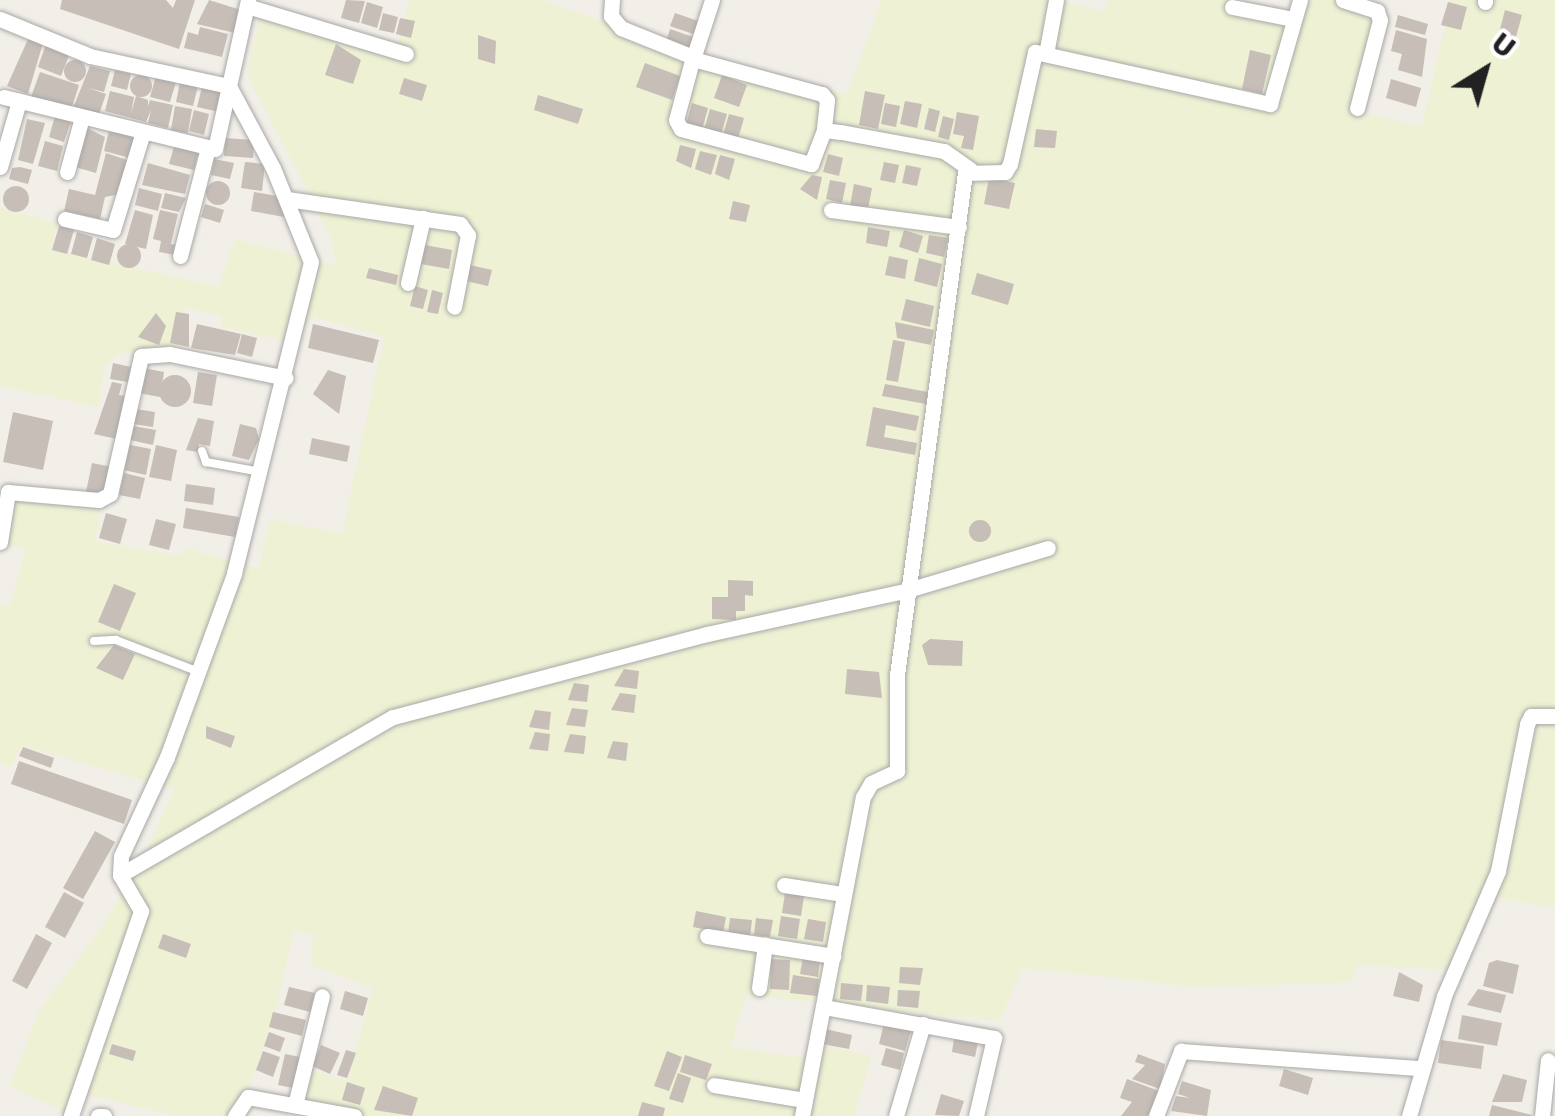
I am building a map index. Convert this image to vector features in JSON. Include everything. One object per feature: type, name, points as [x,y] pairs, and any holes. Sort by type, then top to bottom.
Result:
[{"type":"street","points":[[612,0],[611,16],[622,28],[694,59],[822,94],[827,100],[824,130],[811,164],[681,129],[676,120],[694,59],[712,0]]},
{"type":"street","points":[[1046,54],[1056,0]]},
{"type":"street","points":[[824,130],[944,151],[970,169],[1005,172],[1030,58],[1046,54],[1264,106],[1274,100],[1300,0]]},
{"type":"street","points":[[1343,0],[1378,11],[1380,20],[1357,108]]},
{"type":"street","points":[[0,168],[11,99],[216,148],[248,3],[406,54]]},
{"type":"street","points":[[1232,7],[1294,19]]},
{"type":"street","points":[[0,19],[90,56],[228,86]]},
{"type":"street","points":[[71,1116],[140,910],[120,875],[122,856],[199,672],[261,472],[312,262],[287,199],[228,86]]},
{"type":"street","points":[[67,172],[82,117]]},
{"type":"street","points":[[65,219],[113,230],[143,132]]},
{"type":"street","points":[[180,256],[208,148]]},
{"type":"street","points":[[714,1085],[804,1108],[866,788],[897,770],[897,675],[964,173],[970,169]]},
{"type":"street","points":[[287,199],[460,224],[468,235],[454,307]]},
{"type":"street","points":[[832,210],[958,227]]},
{"type":"street","points":[[408,283],[423,218]]},
{"type":"street","points":[[0,542],[4,491],[105,499],[136,364],[146,353],[286,378]]},
{"type":"street","points":[[120,875],[393,717],[908,590],[1048,548]]},
{"type":"street","points":[[1409,1116],[1420,1068],[1498,871],[1527,724],[1531,716],[1555,716]]},
{"type":"street","points":[[784,885],[843,894]]},
{"type":"street","points":[[706,936],[833,956]]},
{"type":"street","points":[[759,988],[765,944]]},
{"type":"street","points":[[295,1105],[322,996]]},
{"type":"street","points":[[824,1007],[994,1038],[976,1116]]},
{"type":"street","points":[[896,1116],[923,1024]]},
{"type":"street","points":[[1156,1116],[1181,1051],[1420,1068]]},
{"type":"street","points":[[1542,1116],[1548,1060]]},
{"type":"street","points":[[235,1116],[248,1097],[354,1116]]},
{"type":"lane","points":[[202,451],[206,462],[261,472]]},
{"type":"lane","points":[[94,641],[116,640],[199,672]]},
{"type":"green space","points":[[409,0],[542,0],[717,62],[847,94],[882,0],[1054,0],[1104,11],[1108,0],[1228,0],[1293,19],[1300,0],[1341,0],[1377,12],[1354,111],[1422,126],[1451,0],[1555,0],[1555,908],[1490,896],[1458,970],[1356,965],[1352,982],[1197,987],[1023,968],[999,1021],[746,995],[731,1047],[819,1060],[822,1045],[871,1056],[854,1116],[354,1116],[303,1102],[311,1070],[347,1081],[373,988],[311,965],[313,934],[293,932],[277,1006],[239,1116],[178,1116],[88,1095],[73,1116],[10,1086],[40,1009],[101,928],[144,857],[174,789],[22,746],[11,767],[0,763],[0,605],[10,606],[26,549],[0,544],[0,492],[102,506],[95,541],[181,556],[184,548],[259,568],[270,519],[342,534],[384,337],[314,317],[286,341],[222,327],[222,316],[185,308],[174,351],[120,353],[104,366],[98,407],[0,386],[0,208],[58,223],[51,249],[219,287],[235,239],[337,266],[330,236],[247,73],[262,7],[397,51]]},
{"type":"building","points":[[62,0],[166,0],[173,8],[176,0],[195,0],[179,49],[60,9]]},
{"type":"building","points":[[209,0],[241,10],[235,33],[197,24]]},
{"type":"building","points":[[346,0],[365,1],[359,23],[341,18]]},
{"type":"building","points":[[367,2],[383,7],[377,28],[361,23]]},
{"type":"building","points":[[1448,2],[1467,7],[1461,30],[1441,25]]},
{"type":"building","points":[[1505,10],[1522,15],[1516,37],[1499,33]]},
{"type":"building","points":[[383,13],[398,17],[394,33],[379,30]]},
{"type":"building","points":[[675,13],[701,22],[696,35],[670,26]]},
{"type":"building","points":[[1398,15],[1428,24],[1425,35],[1395,27]]},
{"type":"building","points":[[400,18],[415,21],[411,38],[396,34]]},
{"type":"building","points":[[200,27],[228,34],[222,57],[184,48],[188,32],[198,35]]},
{"type":"building","points":[[670,29],[696,38],[692,51],[666,42]]},
{"type":"building","points":[[1396,30],[1427,39],[1422,77],[1398,70],[1402,54],[1391,51]]},
{"type":"building","points":[[478,35],[496,41],[495,64],[478,59]]},
{"type":"building","points":[[29,37],[43,43],[28,94],[7,86]]},
{"type":"building","points":[[46,44],[70,53],[61,76],[38,67]]},
{"type":"building","points":[[336,44],[361,60],[353,84],[325,75]]},
{"type":"building","points":[[1250,50],[1271,55],[1262,94],[1242,89]]},
{"type":"building","points":[[75,60],[83,63],[83,79],[75,82],[67,79],[64,71],[67,63]]},
{"type":"building","points":[[645,63],[680,76],[672,100],[636,87]]},
{"type":"building","points":[[90,66],[110,71],[104,92],[88,88],[106,94],[98,117],[73,108]]},
{"type":"building","points":[[115,70],[131,74],[127,90],[111,86]]},
{"type":"building","points":[[40,72],[79,85],[71,110],[31,97]]},
{"type":"building","points":[[137,75],[145,75],[152,86],[145,97],[137,97],[130,90],[130,82]]},
{"type":"building","points":[[722,75],[747,85],[739,107],[714,98]]},
{"type":"building","points":[[156,76],[176,82],[170,102],[150,97]]},
{"type":"building","points":[[404,78],[427,85],[422,101],[399,94]]},
{"type":"building","points":[[1391,79],[1421,88],[1416,107],[1386,98]]},
{"type":"building","points":[[180,82],[198,86],[193,106],[176,102]]},
{"type":"building","points":[[202,87],[224,92],[219,112],[197,107]]},
{"type":"building","points":[[110,91],[134,97],[131,113],[136,96],[148,100],[148,106],[150,100],[173,105],[168,128],[148,123],[151,110],[146,122],[105,111]]},
{"type":"building","points":[[865,91],[885,95],[878,129],[859,125]]},
{"type":"building","points":[[538,95],[583,109],[578,124],[534,110]]},
{"type":"building","points":[[905,101],[922,104],[917,128],[900,124]]},
{"type":"building","points":[[692,103],[708,108],[702,130],[686,125]]},
{"type":"building","points":[[885,103],[900,106],[896,127],[881,124]]},
{"type":"building","points":[[175,106],[192,109],[188,133],[171,130]]},
{"type":"building","points":[[929,108],[940,111],[935,132],[924,129]]},
{"type":"building","points":[[710,109],[727,114],[721,135],[704,130]]},
{"type":"building","points":[[194,110],[209,114],[204,135],[189,131]]},
{"type":"building","points":[[957,112],[979,116],[973,150],[961,148],[964,136],[953,134]]},
{"type":"building","points":[[729,114],[744,118],[738,139],[723,135]]},
{"type":"building","points":[[55,116],[71,121],[64,142],[49,137]]},
{"type":"building","points":[[943,116],[954,119],[949,140],[938,137]]},
{"type":"building","points":[[27,119],[45,123],[33,164],[18,160]]},
{"type":"building","points":[[85,127],[105,137],[96,173],[75,167]]},
{"type":"building","points":[[110,127],[136,135],[130,158],[104,151]]},
{"type":"building","points":[[1036,129],[1057,131],[1055,148],[1034,147]]},
{"type":"building","points":[[225,138],[254,140],[253,158],[224,156]]},
{"type":"building","points":[[45,141],[63,146],[57,171],[38,166]]},
{"type":"building","points":[[175,143],[199,149],[194,170],[169,164]]},
{"type":"building","points":[[680,145],[696,149],[691,168],[676,161]]},
{"type":"building","points":[[700,151],[717,155],[711,175],[695,169]]},
{"type":"building","points":[[106,153],[127,160],[120,194],[105,197],[100,219],[64,211],[69,189],[95,195]]},
{"type":"building","points":[[828,154],[843,158],[839,176],[823,172]]},
{"type":"building","points":[[720,155],[735,159],[729,180],[715,174]]},
{"type":"building","points":[[214,159],[234,163],[230,179],[211,175]]},
{"type":"building","points":[[245,162],[265,164],[262,191],[241,188]]},
{"type":"building","points":[[884,162],[899,165],[895,183],[880,180]]},
{"type":"building","points":[[148,163],[190,175],[185,194],[142,185]]},
{"type":"building","points":[[906,165],[921,168],[917,186],[902,183]]},
{"type":"building","points":[[12,168],[32,170],[28,184],[9,179]]},
{"type":"building","points":[[812,175],[822,177],[817,200],[800,189]]},
{"type":"building","points":[[989,178],[1015,183],[1009,209],[984,204]]},
{"type":"building","points":[[830,180],[846,183],[842,203],[826,199]]},
{"type":"building","points":[[218,181],[227,184],[227,202],[218,205],[209,202],[206,193],[209,184]]},
{"type":"building","points":[[854,184],[872,188],[868,209],[850,206]]},
{"type":"building","points":[[16,186],[25,190],[29,199],[25,208],[16,212],[7,208],[3,199],[7,190]]},
{"type":"building","points":[[139,188],[162,194],[158,211],[135,205]]},
{"type":"building","points":[[254,192],[283,197],[284,217],[251,211]]},
{"type":"building","points":[[165,193],[186,198],[179,212],[161,208]]},
{"type":"building","points":[[733,201],[750,205],[746,222],[729,219]]},
{"type":"building","points":[[205,204],[224,210],[220,223],[201,217]]},
{"type":"building","points":[[135,210],[153,215],[146,249],[125,244]]},
{"type":"building","points":[[160,210],[178,214],[171,244],[177,245],[175,255],[159,252],[161,241],[153,239]]},
{"type":"building","points":[[59,226],[74,230],[67,254],[52,250]]},
{"type":"building","points":[[868,227],[890,231],[887,247],[866,243]]},
{"type":"building","points":[[904,230],[923,236],[918,253],[899,247]]},
{"type":"building","points":[[77,232],[93,237],[87,258],[71,254]]},
{"type":"building","points":[[929,235],[948,238],[944,257],[926,253]]},
{"type":"building","points":[[97,238],[115,244],[109,265],[91,260]]},
{"type":"building","points":[[129,244],[141,256],[129,268],[117,256]]},
{"type":"building","points":[[425,245],[452,250],[449,269],[421,264]]},
{"type":"building","points":[[889,256],[908,260],[905,279],[885,275]]},
{"type":"building","points":[[919,258],[942,264],[937,287],[914,281]]},
{"type":"building","points":[[470,265],[492,270],[488,286],[466,281]]},
{"type":"building","points":[[369,268],[398,275],[396,285],[366,278]]},
{"type":"building","points":[[977,273],[1014,284],[1008,305],[971,294]]},
{"type":"building","points":[[415,286],[428,290],[423,309],[410,306]]},
{"type":"building","points":[[432,290],[443,293],[438,314],[427,312]]},
{"type":"building","points":[[906,299],[934,306],[930,327],[901,320]]},
{"type":"building","points":[[176,312],[189,314],[189,347],[170,343]]},
{"type":"building","points":[[156,313],[166,326],[159,345],[138,337]]},
{"type":"building","points":[[895,322],[934,330],[931,345],[897,338]]},
{"type":"building","points":[[197,324],[241,334],[235,355],[191,348]]},
{"type":"building","points":[[313,324],[379,340],[373,363],[308,348]]},
{"type":"building","points":[[242,334],[257,338],[252,357],[237,353]]},
{"type":"building","points":[[893,340],[905,342],[898,382],[886,380]]},
{"type":"building","points":[[113,363],[131,367],[128,382],[110,379]]},
{"type":"building","points":[[143,368],[164,372],[160,397],[138,393]]},
{"type":"building","points":[[328,370],[346,376],[339,414],[313,394]]},
{"type":"building","points":[[198,372],[217,375],[212,406],[193,403]]},
{"type":"building","points":[[175,375],[186,380],[191,391],[186,402],[175,407],[164,402],[159,391],[164,380]]},
{"type":"building","points":[[112,382],[122,384],[119,395],[125,396],[117,439],[94,434]]},
{"type":"building","points":[[885,384],[928,392],[926,404],[882,396]]},
{"type":"building","points":[[873,407],[919,416],[916,431],[886,425],[884,437],[917,443],[915,455],[866,446]]},
{"type":"building","points":[[136,409],[155,412],[153,427],[133,424]]},
{"type":"building","points":[[13,412],[53,421],[43,470],[3,462]]},
{"type":"building","points":[[198,418],[214,421],[210,446],[199,444],[198,452],[186,450]]},
{"type":"building","points":[[240,424],[256,428],[259,439],[249,460],[232,456]]},
{"type":"building","points":[[133,426],[156,430],[153,445],[130,440]]},
{"type":"building","points":[[312,438],[350,446],[347,462],[309,454]]},
{"type":"building","points":[[130,445],[151,449],[146,475],[124,470]]},
{"type":"building","points":[[156,445],[177,450],[171,481],[149,477]]},
{"type":"building","points":[[92,463],[112,467],[106,496],[86,492]]},
{"type":"building","points":[[124,473],[145,478],[140,499],[119,495]]},
{"type":"building","points":[[186,484],[215,488],[213,505],[184,501]]},
{"type":"building","points":[[186,508],[239,517],[235,537],[183,528]]},
{"type":"building","points":[[106,513],[127,519],[120,544],[99,538]]},
{"type":"building","points":[[156,519],[176,524],[169,550],[149,545]]},
{"type":"building","points":[[980,520],[988,523],[988,539],[980,542],[972,539],[969,531],[972,523]]},
{"type":"building","points":[[728,580],[753,581],[753,596],[745,595],[745,611],[736,611],[736,620],[712,619],[712,597],[728,597]]},
{"type":"building","points":[[114,584],[136,593],[120,631],[98,622]]},
{"type":"building","points":[[930,639],[963,641],[962,666],[928,665],[922,645]]},
{"type":"building","points":[[114,645],[135,654],[123,680],[96,668]]},
{"type":"building","points":[[624,669],[639,671],[637,689],[614,686]]},
{"type":"building","points":[[847,669],[879,672],[882,698],[845,694]]},
{"type":"building","points":[[574,683],[589,685],[587,702],[568,700]]},
{"type":"building","points":[[620,693],[636,695],[634,713],[611,710]]},
{"type":"building","points":[[572,708],[588,710],[585,727],[566,725]]},
{"type":"building","points":[[535,710],[551,712],[549,730],[529,727]]},
{"type":"building","points":[[206,726],[235,736],[231,748],[206,738]]},
{"type":"building","points":[[535,732],[550,734],[548,751],[529,749]]},
{"type":"building","points":[[570,734],[586,736],[584,754],[564,752]]},
{"type":"building","points":[[613,741],[628,743],[626,761],[607,758]]},
{"type":"building","points":[[23,747],[54,758],[51,768],[19,756]]},
{"type":"building","points":[[19,761],[132,800],[124,824],[11,784]]},
{"type":"building","points":[[95,831],[115,842],[83,899],[63,888]]},
{"type":"building","points":[[64,892],[84,903],[65,938],[45,927]]},
{"type":"building","points":[[785,893],[804,896],[801,916],[782,913]]},
{"type":"building","points":[[696,911],[726,917],[723,933],[693,927]]},
{"type":"building","points":[[781,916],[800,919],[797,939],[778,936]]},
{"type":"building","points":[[730,918],[752,920],[750,937],[728,934]]},
{"type":"building","points":[[756,918],[773,920],[770,937],[754,935]]},
{"type":"building","points":[[808,919],[826,922],[823,942],[804,939]]},
{"type":"building","points":[[36,934],[52,943],[27,989],[12,981]]},
{"type":"building","points":[[163,934],[191,944],[186,958],[158,948]]},
{"type":"building","points":[[803,957],[820,959],[818,977],[800,974]]},
{"type":"building","points":[[771,959],[790,960],[789,990],[770,989]]},
{"type":"building","points":[[1497,960],[1519,965],[1513,994],[1483,986],[1489,963]]},
{"type":"building","points":[[900,967],[923,968],[920,985],[899,983]]},
{"type":"building","points":[[1399,972],[1423,985],[1419,1002],[1393,996]]},
{"type":"building","points":[[793,975],[819,979],[817,996],[790,993]]},
{"type":"building","points":[[841,983],[863,985],[861,1001],[840,999]]},
{"type":"building","points":[[867,985],[890,987],[888,1004],[866,1001]]},
{"type":"building","points":[[289,987],[315,993],[310,1012],[284,1005]]},
{"type":"building","points":[[1478,989],[1506,995],[1501,1013],[1467,1005]]},
{"type":"building","points":[[898,990],[920,991],[918,1008],[897,1006]]},
{"type":"building","points":[[345,991],[368,998],[363,1016],[340,1009]]},
{"type":"building","points":[[273,1012],[306,1020],[302,1036],[269,1027]]},
{"type":"building","points":[[1462,1015],[1502,1023],[1497,1046],[1458,1039]]},
{"type":"building","points":[[884,1023],[911,1030],[905,1051],[879,1044]]},
{"type":"building","points":[[825,1029],[852,1035],[849,1049],[822,1044]]},
{"type":"building","points":[[269,1032],[285,1038],[280,1052],[264,1046]]},
{"type":"building","points":[[955,1032],[979,1037],[975,1057],[952,1052]]},
{"type":"building","points":[[1441,1040],[1484,1046],[1481,1069],[1438,1063]]},
{"type":"building","points":[[112,1044],[136,1051],[133,1061],[109,1054]]},
{"type":"building","points":[[321,1045],[340,1053],[330,1074],[312,1066]]},
{"type":"building","points":[[886,1048],[904,1053],[900,1070],[881,1065]]},
{"type":"building","points":[[346,1050],[356,1053],[347,1078],[337,1075]]},
{"type":"building","points":[[263,1051],[280,1057],[273,1077],[256,1070]]},
{"type":"building","points":[[667,1051],[682,1057],[669,1091],[654,1086]]},
{"type":"building","points":[[285,1054],[300,1057],[293,1088],[278,1085]]},
{"type":"building","points":[[1138,1054],[1165,1064],[1160,1089],[1132,1079],[1145,1065],[1135,1062]]},
{"type":"building","points":[[685,1055],[712,1064],[706,1080],[680,1072]]},
{"type":"building","points":[[1284,1069],[1313,1078],[1308,1095],[1279,1086]]},
{"type":"building","points":[[678,1073],[691,1078],[683,1103],[669,1099]]},
{"type":"building","points":[[1503,1074],[1527,1080],[1522,1102],[1492,1102]]},
{"type":"building","points":[[1127,1079],[1159,1091],[1148,1116],[1121,1116],[1132,1102],[1120,1098]]},
{"type":"building","points":[[1182,1081],[1211,1090],[1207,1116],[1171,1111],[1176,1096],[1190,1098],[1178,1094]]},
{"type":"building","points":[[347,1082],[365,1088],[360,1105],[342,1100]]},
{"type":"building","points":[[383,1086],[418,1098],[412,1116],[374,1110]]},
{"type":"building","points":[[941,1094],[964,1101],[959,1116],[935,1115]]},
{"type":"building","points":[[642,1102],[665,1108],[663,1116],[638,1116]]},
{"type":"building","points":[[1492,1105],[1532,1115],[1532,1116],[1489,1116]]}]
